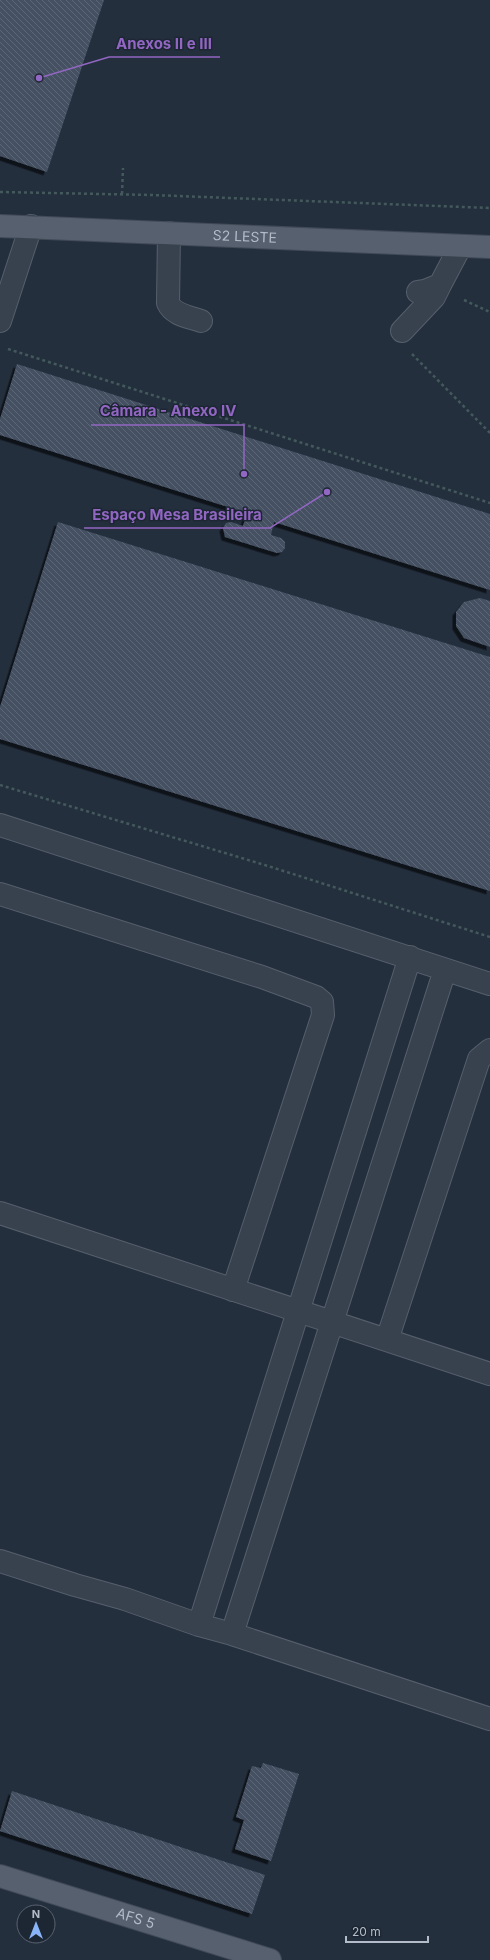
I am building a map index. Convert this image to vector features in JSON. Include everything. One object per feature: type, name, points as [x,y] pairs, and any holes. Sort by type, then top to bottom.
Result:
[{"type":"main road","name":"S2 LESTE","points":[[0,226],[31,226],[460,247],[490,247]]},
{"type":"main road","name":"AFS 5","points":[[0,1876],[270,1960]]},
{"type":"street","points":[[0,321],[31,226]]},
{"type":"street","points":[[169,233],[176,280],[168,303],[171,309],[202,321]]},
{"type":"street","points":[[405,341],[434,297],[460,247]]},
{"type":"street","points":[[418,292],[440,285]]},
{"type":"street","points":[[0,825],[490,984]]},
{"type":"street","points":[[0,894],[262,977],[316,997],[322,1002],[323,1014],[233,1290]]},
{"type":"street","points":[[199,1625],[410,958]]},
{"type":"street","points":[[232,1634],[445,970]]},
{"type":"street","points":[[387,1340],[479,1059],[490,1050]]},
{"type":"street","points":[[0,1213],[490,1374]]},
{"type":"street","points":[[0,1561],[75,1585],[126,1598],[199,1625],[232,1634],[490,1719]]},
{"type":"path","points":[[122,194],[123,168]]},
{"type":"path","points":[[0,192],[122,194],[490,208]]},
{"type":"path","points":[[464,300],[490,312]]},
{"type":"path","points":[[405,341],[490,433]]},
{"type":"path","points":[[8,349],[490,503]]},
{"type":"path","points":[[0,785],[261,863],[490,937]]},
{"type":"building","points":[[0,0],[104,0],[47,172],[0,156]]},
{"type":"building","points":[[17,364],[490,514],[490,590],[274,522],[271,535],[281,538],[285,542],[285,548],[282,552],[277,553],[225,537],[223,528],[226,523],[231,522],[243,526],[247,513],[0,435],[0,419]]},
{"type":"building","points":[[58,522],[490,657],[490,891],[0,739],[0,707]]},
{"type":"building","points":[[480,598],[490,601],[490,647],[464,638],[456,626],[456,612],[464,602]]},
{"type":"building","points":[[263,1763],[299,1774],[271,1861],[235,1849],[244,1820],[236,1817],[252,1766],[261,1768]]},
{"type":"building","points":[[12,1791],[265,1875],[252,1914],[0,1831]]},
{"type":"place","name":"Anexos II e III","points":[[39,78]]},
{"type":"place","name":"Câmara - Anexo IV","points":[[244,474]]},
{"type":"place","name":"Espaço Mesa Brasileira","points":[[327,492]]}]
